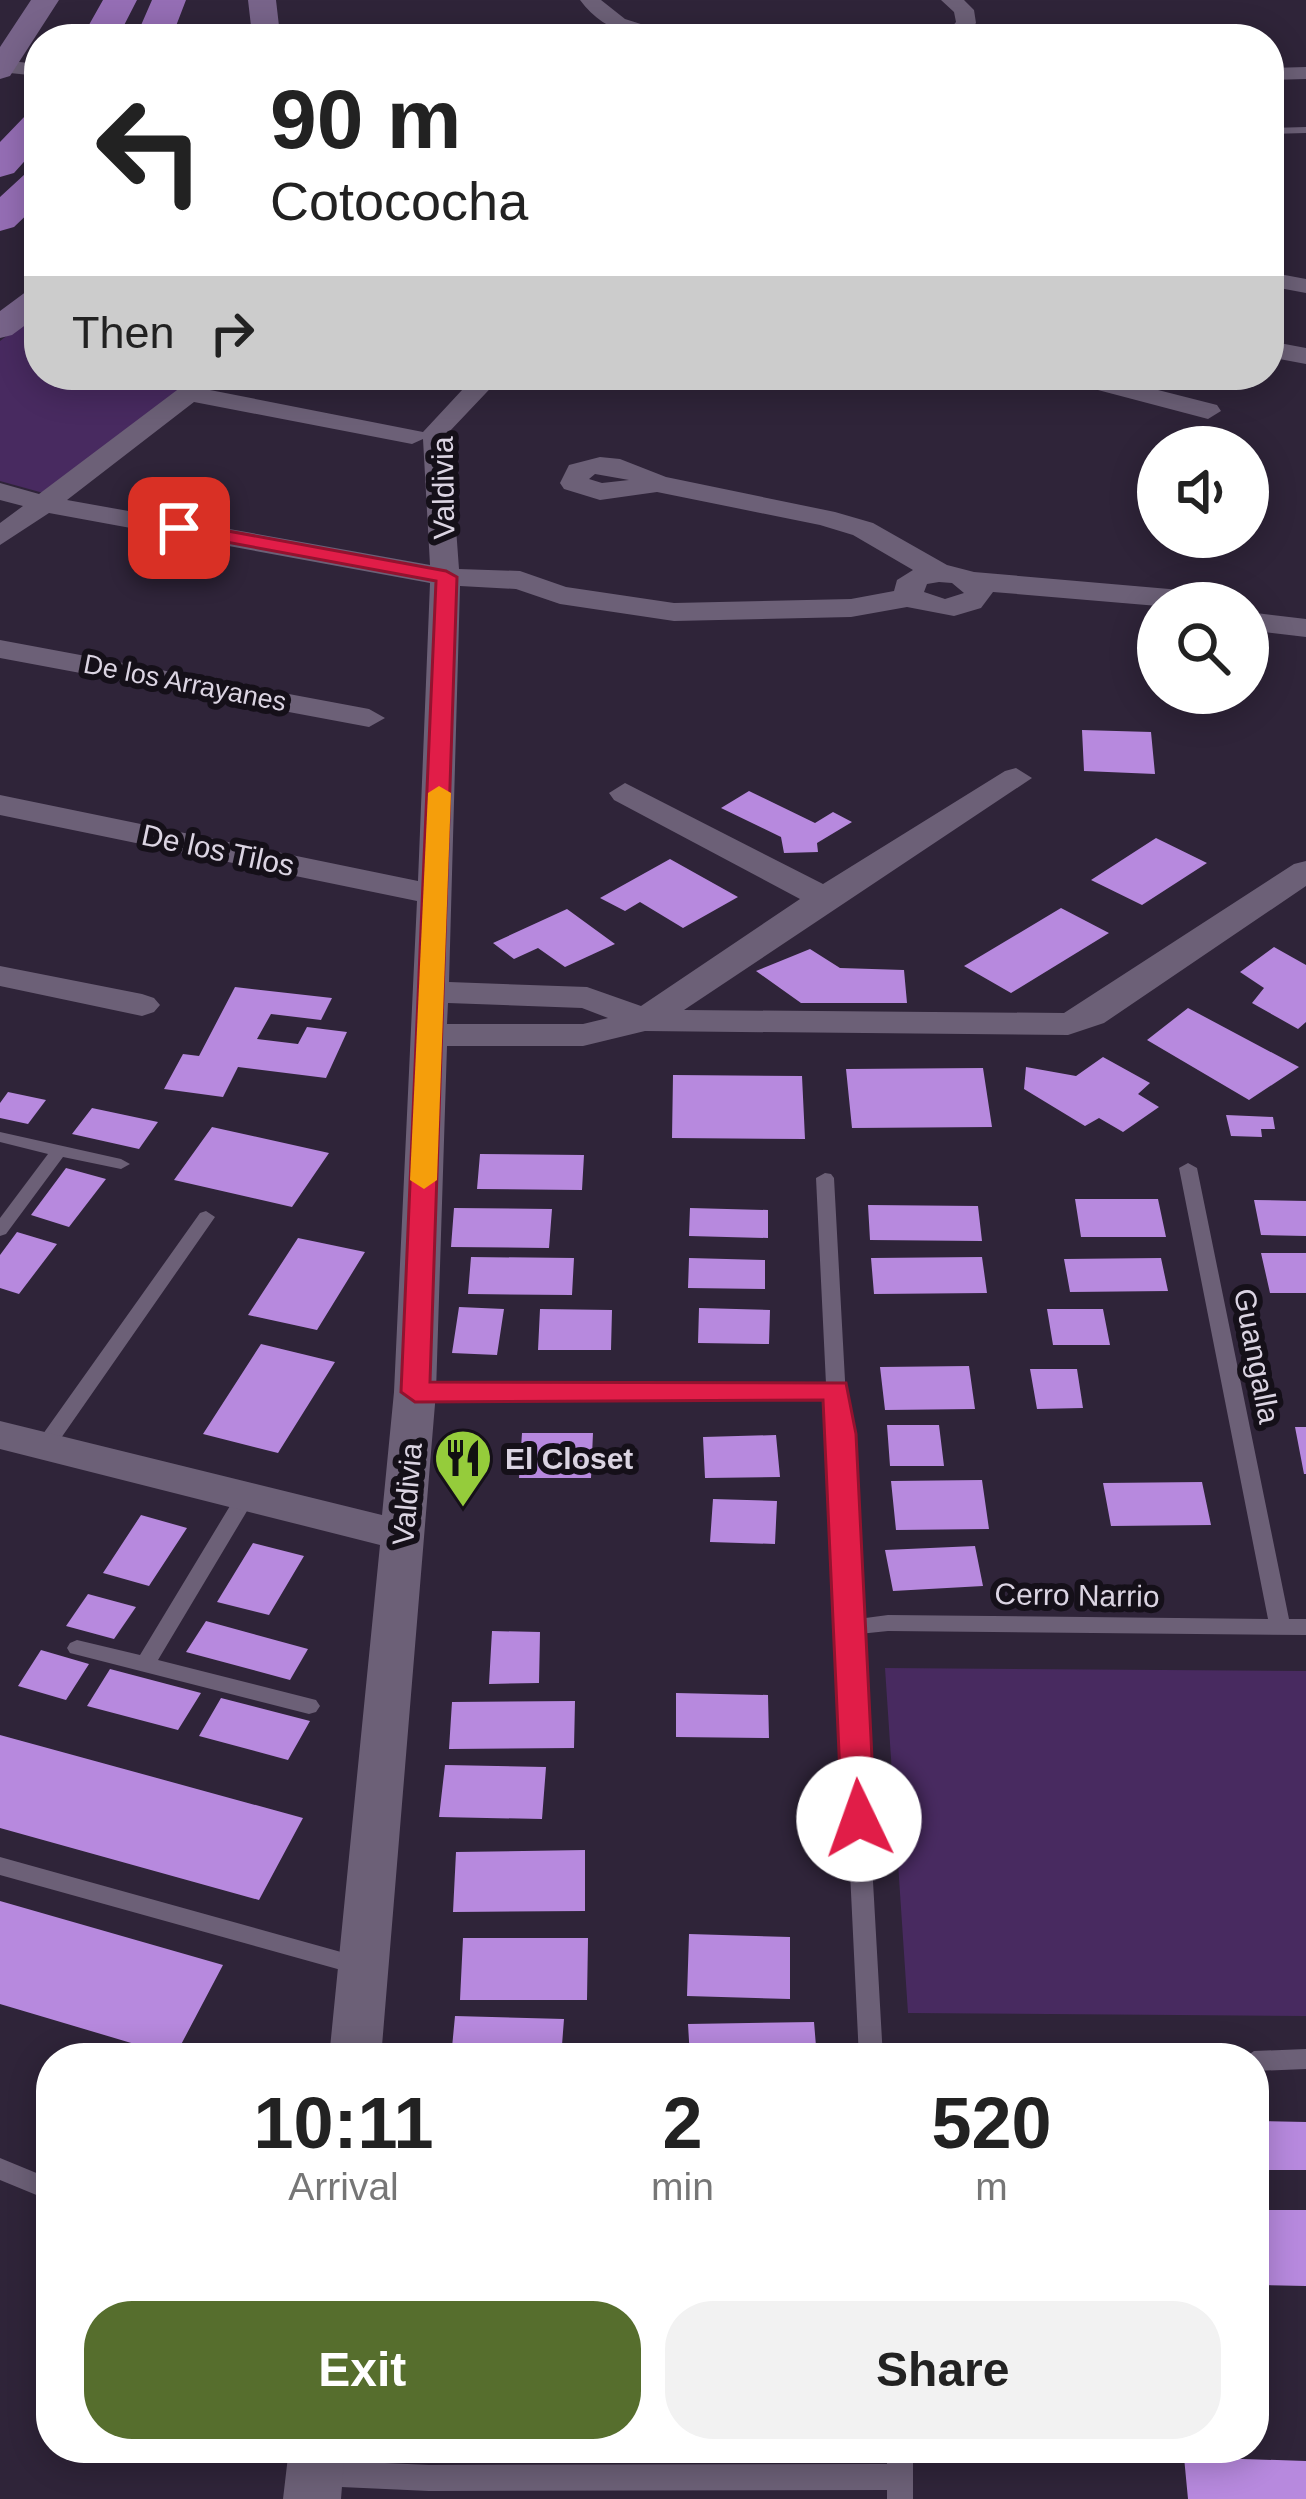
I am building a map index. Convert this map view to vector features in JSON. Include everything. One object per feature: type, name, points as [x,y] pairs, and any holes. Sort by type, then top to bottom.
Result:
[{"type":"highway","points":[[0,165],[24,139]]},
{"type":"highway","points":[[0,219],[24,196]]},
{"type":"main road","points":[[1,67],[24,32]]},
{"type":"main road","points":[[0,328],[24,310]]},
{"type":"street","points":[[590,0],[596,10],[621,24]]},
{"type":"street","points":[[951,0],[964,10],[965,24]]},
{"type":"street","points":[[0,537],[196,390]]},
{"type":"street","name":"Valdivia","points":[[356,2043],[415,1392],[446,588],[436,430],[475,390]]},
{"type":"street","points":[[1128,390],[1208,411]]},
{"type":"street","points":[[191,394],[412,436]]},
{"type":"street","points":[[657,484],[863,529],[971,592],[1137,610]]},
{"type":"street","points":[[0,491],[446,588],[532,601],[560,595],[674,612],[727,614],[850,608],[911,597],[938,608],[971,592],[1137,599]]},
{"type":"street","points":[[911,597],[907,586],[918,577],[939,573]]},
{"type":"street","points":[[1269,608],[1306,612]]},
{"type":"street","points":[[1269,624],[1306,628]]},
{"type":"street","name":"De los Arrayanes","points":[[0,649],[369,718]]},
{"type":"street","points":[[645,1020],[824,898],[1016,778]]},
{"type":"street","points":[[625,793],[824,898]]},
{"type":"street","name":"De los Tilos","points":[[0,805],[436,895]]},
{"type":"street","points":[[430,1035],[583,1035],[645,1020],[1076,1022],[1306,871]]},
{"type":"street","points":[[0,976],[142,1005]]},
{"type":"street","points":[[433,992],[587,998],[645,1020]]},
{"type":"street","points":[[509,1035],[510,995]]},
{"type":"street","points":[[0,1435],[404,1535]]},
{"type":"lane","points":[[0,1137],[121,1164]]},
{"type":"lane","points":[[0,1230],[59,1151]]},
{"type":"lane","name":"Guangalla","points":[[1188,1168],[1280,1627]]},
{"type":"lane","points":[[825,1178],[842,1434],[870,2043]]},
{"type":"lane","points":[[45,1446],[206,1217]]},
{"type":"lane","points":[[415,1392],[836,1390]]},
{"type":"lane","points":[[146,1664],[246,1496]]},
{"type":"lane","name":"Cerro Narrio","points":[[849,1628],[888,1623],[1306,1627]]},
{"type":"lane","points":[[77,1648],[309,1706]]},
{"type":"lane","points":[[0,1866],[364,1967]]},
{"type":"lane","points":[[1269,2060],[1306,2059]]},
{"type":"lane","points":[[0,2169],[36,2184]]},
{"type":"lane","points":[[315,2473],[901,2488]]},
{"type":"shaded area","points":[[24,323],[24,390],[182,390],[47,494],[0,481],[0,341]]},
{"type":"shaded area","points":[[885,1668],[1306,1671],[1306,2016],[908,2013]]},
{"type":"building","points":[[1082,730],[1151,732],[1155,774],[1084,771]]},
{"type":"building","points":[[749,791],[815,823],[833,812],[852,822],[817,843],[818,852],[784,853],[781,837],[721,808]]},
{"type":"building","points":[[1156,838],[1207,863],[1142,905],[1091,880]]},
{"type":"building","points":[[670,859],[738,897],[683,928],[640,902],[625,911],[600,898]]},
{"type":"building","points":[[1061,908],[1109,933],[1011,993],[964,966]]},
{"type":"building","points":[[567,909],[615,944],[565,967],[538,948],[514,959],[493,943]]},
{"type":"building","points":[[1274,947],[1306,965],[1306,1022],[1298,1029],[1252,1003],[1264,988],[1240,972]]},
{"type":"building","points":[[810,949],[840,968],[904,970],[907,1003],[801,1003],[756,971]]},
{"type":"building","points":[[235,987],[332,998],[321,1020],[271,1014],[257,1039],[298,1044],[307,1027],[347,1032],[326,1078],[238,1067],[223,1097],[164,1089],[183,1054],[199,1056]]},
{"type":"building","points":[[1188,1008],[1299,1067],[1249,1100],[1147,1040]]},
{"type":"building","points":[[1103,1057],[1150,1083],[1138,1094],[1159,1107],[1123,1132],[1099,1118],[1085,1126],[1024,1089],[1026,1067],[1076,1076]]},
{"type":"building","points":[[983,1068],[992,1127],[852,1128],[846,1069]]},
{"type":"building","points":[[673,1075],[802,1076],[805,1139],[672,1138]]},
{"type":"building","points":[[8,1092],[46,1100],[28,1124],[0,1118],[0,1103]]},
{"type":"building","points":[[92,1108],[158,1122],[139,1149],[72,1134]]},
{"type":"building","points":[[1226,1115],[1273,1117],[1275,1129],[1261,1129],[1262,1137],[1231,1136]]},
{"type":"building","points":[[212,1127],[329,1153],[292,1207],[174,1180]]},
{"type":"building","points":[[480,1154],[584,1155],[582,1190],[477,1189]]},
{"type":"building","points":[[66,1168],[106,1179],[69,1227],[31,1215]]},
{"type":"building","points":[[1075,1199],[1158,1199],[1166,1237],[1081,1237]]},
{"type":"building","points":[[1254,1200],[1306,1201],[1306,1236],[1261,1235]]},
{"type":"building","points":[[868,1205],[978,1206],[982,1241],[870,1240]]},
{"type":"building","points":[[454,1208],[552,1209],[549,1248],[451,1247]]},
{"type":"building","points":[[690,1208],[768,1210],[768,1238],[689,1236]]},
{"type":"building","points":[[17,1232],[57,1244],[19,1294],[0,1288],[0,1255]]},
{"type":"building","points":[[298,1238],[365,1252],[317,1330],[248,1315]]},
{"type":"building","points":[[1261,1253],[1306,1253],[1306,1293],[1270,1293]]},
{"type":"building","points":[[471,1257],[574,1258],[572,1295],[468,1294]]},
{"type":"building","points":[[982,1257],[987,1293],[874,1294],[871,1258]]},
{"type":"building","points":[[689,1258],[765,1260],[765,1289],[688,1288]]},
{"type":"building","points":[[1161,1258],[1168,1291],[1070,1292],[1064,1259]]},
{"type":"building","points":[[459,1307],[504,1309],[497,1355],[452,1353]]},
{"type":"building","points":[[699,1308],[770,1310],[769,1344],[698,1343]]},
{"type":"building","points":[[540,1309],[612,1310],[611,1350],[538,1350]]},
{"type":"building","points":[[1047,1309],[1103,1309],[1110,1345],[1053,1345]]},
{"type":"building","points":[[261,1344],[335,1362],[278,1453],[203,1434]]},
{"type":"building","points":[[969,1366],[975,1409],[885,1410],[880,1367]]},
{"type":"building","points":[[1030,1369],[1077,1369],[1083,1408],[1037,1409]]},
{"type":"building","points":[[887,1425],[939,1425],[944,1466],[890,1466]]},
{"type":"building","points":[[1295,1427],[1306,1427],[1306,1474],[1304,1474]]},
{"type":"building","points":[[522,1433],[593,1433],[591,1478],[519,1478]]},
{"type":"building","points":[[776,1435],[780,1477],[705,1478],[703,1437]]},
{"type":"building","points":[[982,1480],[989,1529],[896,1530],[891,1481]]},
{"type":"building","points":[[1202,1482],[1211,1525],[1111,1526],[1103,1483]]},
{"type":"building","points":[[713,1499],[777,1501],[775,1544],[710,1542]]},
{"type":"building","points":[[141,1515],[187,1528],[149,1586],[103,1573]]},
{"type":"building","points":[[253,1543],[304,1556],[269,1615],[217,1602]]},
{"type":"building","points":[[975,1546],[983,1586],[893,1591],[885,1550]]},
{"type":"building","points":[[88,1594],[136,1607],[114,1639],[66,1626]]},
{"type":"building","points":[[206,1621],[308,1649],[290,1680],[186,1652]]},
{"type":"building","points":[[492,1631],[540,1632],[539,1683],[489,1684]]},
{"type":"building","points":[[41,1650],[89,1664],[66,1700],[18,1686]]},
{"type":"building","points":[[110,1669],[201,1693],[178,1730],[87,1706]]},
{"type":"building","points":[[676,1693],[768,1695],[769,1738],[676,1737]]},
{"type":"building","points":[[221,1698],[310,1721],[288,1760],[199,1736]]},
{"type":"building","points":[[575,1701],[574,1748],[449,1749],[452,1702]]},
{"type":"building","points":[[0,1735],[303,1818],[259,1900],[0,1828]]},
{"type":"building","points":[[445,1765],[546,1767],[542,1819],[439,1817]]},
{"type":"building","points":[[585,1850],[585,1911],[453,1912],[456,1852]]},
{"type":"building","points":[[0,1901],[223,1965],[182,2043],[131,2043],[0,2004]]},
{"type":"building","points":[[689,1934],[790,1937],[790,1999],[687,1996]]},
{"type":"building","points":[[463,1938],[588,1938],[587,2000],[460,2000]]},
{"type":"building","points":[[455,2016],[564,2019],[562,2043],[452,2043]]},
{"type":"building","points":[[814,2022],[816,2043],[689,2043],[688,2024]]},
{"type":"building","points":[[1269,2121],[1306,2122],[1306,2170],[1269,2170]]},
{"type":"building","points":[[1269,2210],[1306,2210],[1306,2286],[1269,2285]]},
{"type":"building","points":[[1306,2461],[1306,2499],[1188,2499],[1185,2463]]},
{"type":"slow traffic","points":[[424,1180],[439,793]]},
{"type":"place","name":"El Closet","points":[[463,1509]]},
{"type":"route","points":[[179,528],[446,577],[415,1392],[836,1390],[842,1434],[859,1819]]}]
